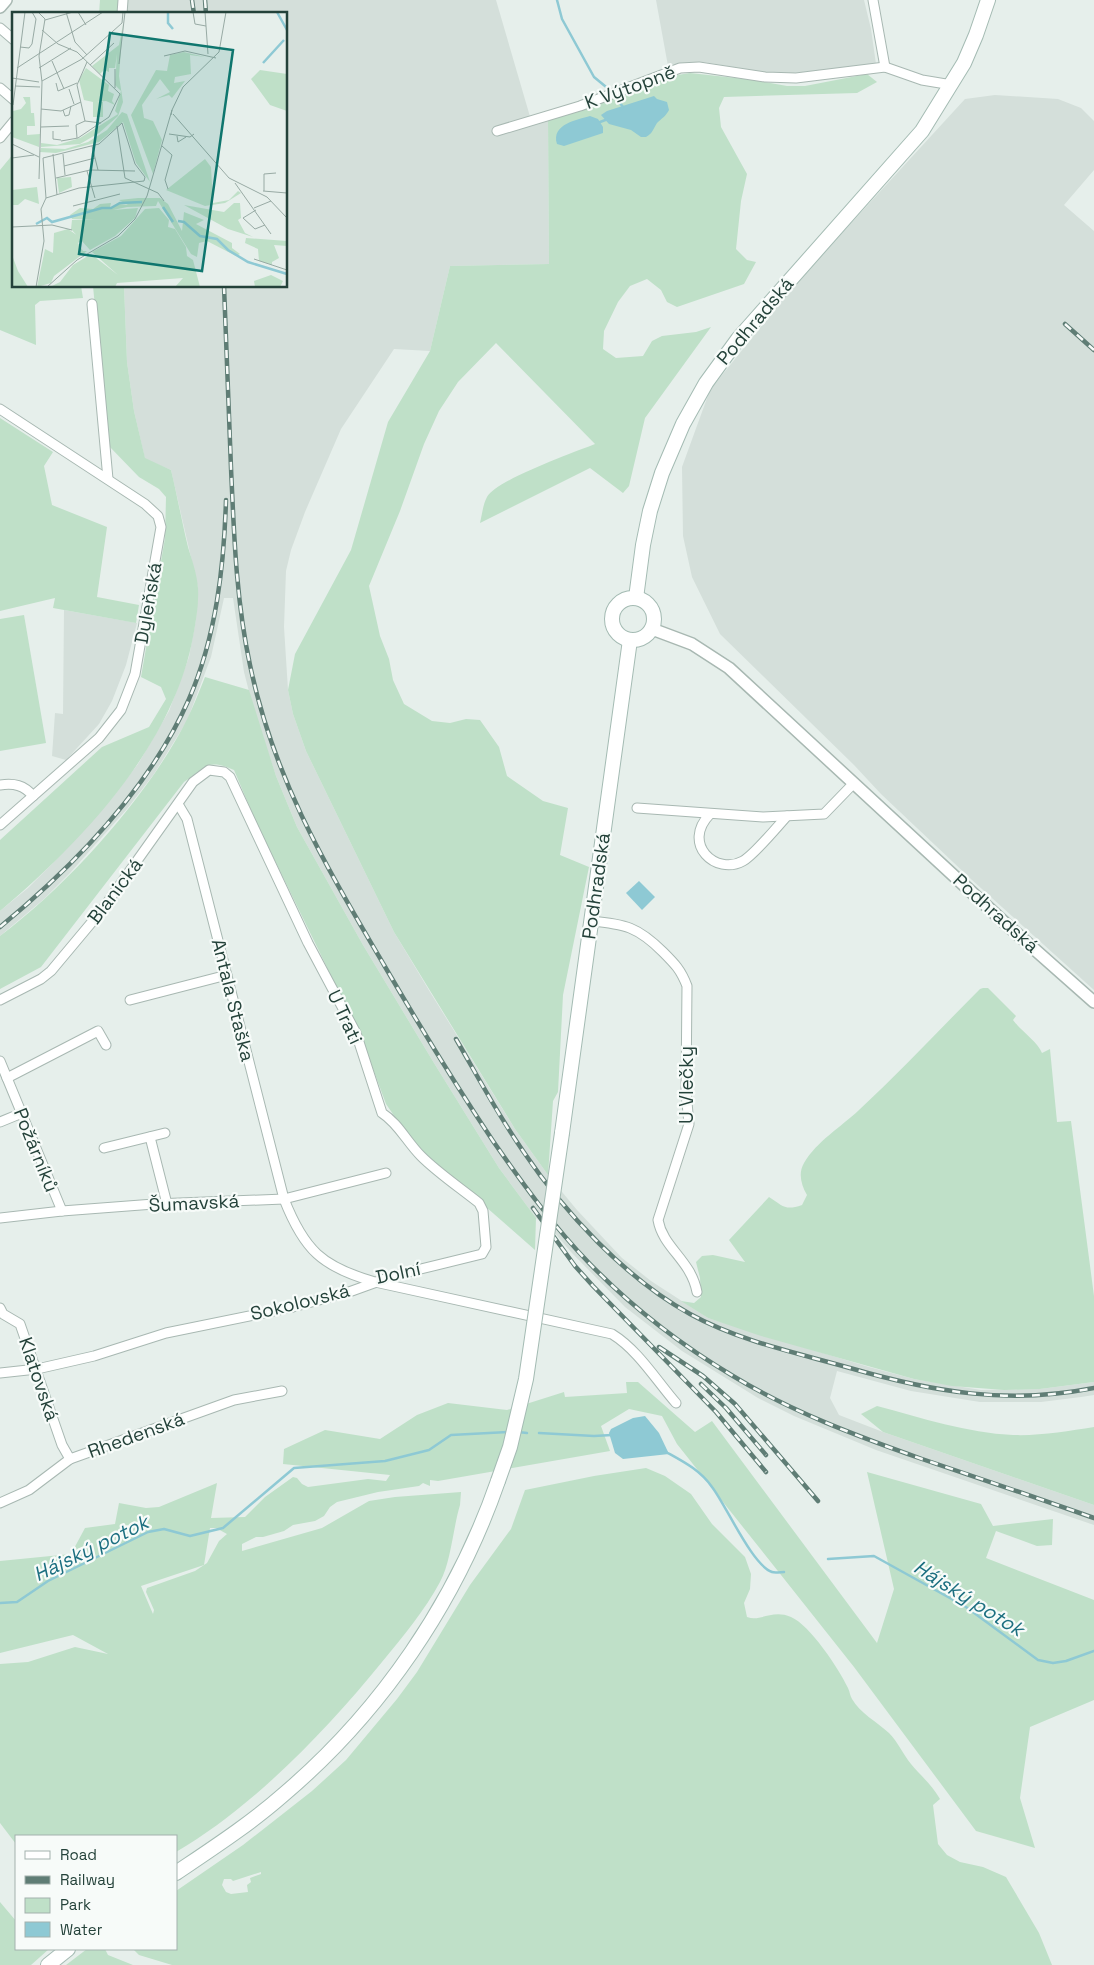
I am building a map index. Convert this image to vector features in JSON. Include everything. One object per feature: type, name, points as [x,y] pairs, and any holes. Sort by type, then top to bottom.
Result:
[{"type":"main road","name":"Podhradská","points":[[636,598],[643,546],[657,489],[670,454],[706,383],[743,332],[922,131],[952,85],[970,50],[988,0]]},
{"type":"main road","points":[[636,598],[648,604],[653,611],[652,629],[643,638],[630,640],[622,637],[612,623],[612,614],[616,606],[623,600],[636,598]]},
{"type":"main road","name":"Podhradská","points":[[178,1872],[242,1829],[284,1795],[357,1724],[400,1669],[448,1594],[475,1541],[498,1481],[517,1422],[526,1380],[630,640]]},
{"type":"main road","points":[[48,1965],[67,1950]]},
{"type":"street","points":[[0,7],[6,0]]},
{"type":"street","points":[[873,0],[885,67],[922,80],[952,85]]},
{"type":"street","points":[[0,28],[12,38]]},
{"type":"street","name":"K Výtopně","points":[[497,131],[580,106],[680,68],[699,67],[765,77],[796,78],[885,67]]},
{"type":"street","points":[[0,88],[12,98]]},
{"type":"street","points":[[0,138],[12,123]]},
{"type":"street","points":[[92,304],[108,479]]},
{"type":"street","name":"Dyleňská","points":[[0,410],[151,508],[161,523],[159,545],[134,680],[121,710],[105,731],[0,826]]},
{"type":"street","name":"Podhradská","points":[[652,629],[688,642],[727,666],[1006,924],[1094,1002]]},
{"type":"street","name":"Blanická","points":[[0,1000],[41,979],[51,971],[102,910],[200,775],[208,770],[216,770]]},
{"type":"street","name":"U Trati","points":[[216,770],[224,772],[230,777],[308,943],[356,1033],[382,1113],[391,1118],[410,1144],[431,1166],[479,1202],[483,1211],[486,1247]]},
{"type":"street","points":[[636,808],[763,817],[824,814],[854,783]]},
{"type":"street","points":[[0,785],[14,784],[21,786],[33,796]]},
{"type":"street","name":"Antala Staška","points":[[178,804],[187,819],[284,1199]]},
{"type":"street","points":[[710,814],[701,826],[698,836],[699,844],[708,856],[724,865],[744,860],[787,816]]},
{"type":"street","name":"U Vlečky","points":[[591,921],[627,926],[649,938],[682,972],[687,986],[686,1092],[689,1124],[658,1220],[660,1230],[695,1281],[697,1292]]},
{"type":"street","points":[[130,1000],[226,975]]},
{"type":"street","points":[[7,1078],[98,1031],[106,1045]]},
{"type":"street","name":"Požárníků","points":[[0,1060],[62,1211]]},
{"type":"street","points":[[0,1122],[22,1113]]},
{"type":"street","points":[[104,1148],[165,1133]]},
{"type":"street","points":[[150,1137],[167,1204]]},
{"type":"street","name":"Šumavská","points":[[0,1218],[62,1211],[284,1199],[386,1174]]},
{"type":"street","name":"Dolní","points":[[284,1199],[299,1232],[318,1255],[328,1263],[349,1274],[375,1282],[482,1254],[486,1247]]},
{"type":"street","name":"Sokolovská","points":[[0,1373],[37,1369],[94,1356],[166,1333],[293,1307],[349,1292],[375,1282],[612,1334],[622,1341],[676,1403]]},
{"type":"street","name":"Klatovská","points":[[0,1308],[3,1314],[20,1324],[62,1445],[70,1459]]},
{"type":"street","name":"Rhedenská","points":[[0,1503],[29,1490],[70,1459],[234,1400],[282,1391]]},
{"type":"shaded area","points":[[127,0],[496,0],[531,120],[548,119],[549,264],[450,266],[430,351],[394,349],[341,429],[305,512],[291,550],[286,571],[284,627],[288,690],[293,714],[306,751],[394,932],[515,1129],[548,1175],[577,1210],[622,1258],[651,1281],[708,1318],[914,1379],[981,1390],[1040,1389],[1094,1382],[1094,1395],[1041,1402],[980,1402],[911,1391],[837,1371],[830,1398],[839,1415],[1094,1505],[1094,1525],[876,1450],[794,1416],[758,1398],[682,1351],[625,1307],[571,1252],[548,1225],[536,1218],[499,1168],[434,1063],[363,945],[297,827],[276,776],[254,711],[244,672],[233,598],[224,598],[211,657],[187,721],[154,774],[127,809],[70,873],[44,899],[0,936],[0,911],[28,888],[55,861],[111,799],[138,764],[169,711],[189,657],[196,619],[198,588],[171,470],[145,459],[134,411],[127,362],[124,288],[288,288],[288,12],[126,12]]},
{"type":"shaded area","points":[[656,0],[864,0],[871,29],[876,64],[793,73],[763,72],[704,62],[680,63],[668,66]]},
{"type":"shaded area","points":[[995,95],[1058,99],[1081,108],[1094,121],[1094,170],[1064,205],[1094,231],[1094,990],[972,880],[881,794],[854,765],[720,634],[692,577],[683,536],[682,467],[710,390],[798,281],[965,99]]},
{"type":"shaded area","points":[[64,610],[137,623],[126,665],[112,701],[99,724],[66,760],[52,756],[55,713],[63,714]]},
{"type":"green space","points":[[100,0],[120,0],[120,12],[99,12]]},
{"type":"green space","points":[[690,73],[754,80],[787,86],[805,86],[867,74],[877,82],[857,93],[724,97],[719,108],[721,127],[747,174],[741,201],[736,249],[747,260],[756,262],[744,284],[677,307],[667,302],[661,290],[647,279],[630,286],[618,302],[604,331],[603,349],[616,358],[643,356],[652,341],[662,336],[696,332],[711,327],[645,418],[629,486],[623,493],[590,468],[480,523],[487,497],[493,490],[537,467],[595,444],[496,343],[458,382],[439,411],[424,444],[400,511],[369,586],[380,636],[389,659],[393,680],[404,704],[432,721],[450,723],[466,719],[480,720],[499,747],[507,776],[543,801],[568,808],[560,855],[589,867],[563,995],[558,1092],[553,1101],[548,1175],[515,1129],[394,932],[306,751],[293,714],[288,690],[295,654],[351,550],[388,422],[430,351],[450,266],[549,264],[548,119],[665,77]]},
{"type":"green space","points":[[12,155],[12,288],[81,288],[83,298],[40,301],[35,305],[36,345],[0,330],[0,170]]},
{"type":"green space","points":[[93,288],[124,288],[127,362],[134,411],[145,458],[171,470],[197,578],[198,606],[193,637],[182,677],[166,716],[145,753],[120,789],[62,854],[0,911],[0,840],[102,747],[149,727],[166,699],[161,687],[141,677],[165,538],[166,497],[159,489],[139,477],[108,445]]},
{"type":"green space","points":[[0,418],[53,452],[44,466],[52,505],[107,527],[97,597],[139,605],[136,623],[53,608],[55,598],[0,611]]},
{"type":"green space","points":[[24,615],[46,743],[0,751],[0,619]]},
{"type":"green space","points":[[205,677],[249,690],[276,776],[297,827],[363,945],[434,1063],[499,1168],[536,1218],[535,1250],[413,1143],[386,1104],[362,1039],[256,822],[234,770],[225,766],[207,766],[184,782],[41,967],[0,989],[0,936],[48,896],[118,822],[158,769],[174,743],[195,702]]},
{"type":"green space","points":[[983,988],[988,988],[1016,1016],[1013,1020],[1037,1045],[1042,1053],[1050,1049],[1057,1122],[1071,1121],[1094,1296],[1094,1382],[1040,1389],[1004,1390],[952,1386],[914,1379],[758,1335],[708,1318],[681,1301],[694,1303],[701,1297],[700,1278],[696,1262],[702,1256],[713,1255],[745,1262],[729,1240],[769,1197],[781,1205],[792,1208],[802,1205],[807,1195],[802,1183],[801,1171],[809,1155],[822,1141],[875,1095]]},
{"type":"green space","points":[[626,1382],[638,1382],[695,1432],[712,1421],[877,1643],[894,1589],[867,1472],[981,1504],[993,1526],[1053,1519],[1052,1545],[1037,1546],[996,1531],[986,1558],[1094,1600],[1094,1700],[1030,1727],[1020,1798],[1035,1848],[976,1831],[854,1667],[677,1444],[662,1416],[629,1409],[601,1426],[610,1451],[438,1481],[430,1480],[430,1486],[423,1483],[419,1486],[378,1492],[337,1502],[330,1507],[324,1516],[315,1521],[293,1525],[284,1531],[256,1537],[242,1544],[242,1551],[322,1528],[369,1501],[461,1492],[460,1505],[444,1574],[413,1624],[337,1715],[287,1766],[233,1813],[178,1851],[178,1835],[15,1835],[15,1843],[0,1823],[0,1664],[28,1662],[75,1647],[108,1654],[73,1635],[0,1653],[0,1561],[71,1554],[85,1528],[115,1524],[119,1503],[146,1508],[159,1507],[217,1483],[211,1518],[245,1517],[265,1497],[293,1477],[308,1487],[368,1479],[386,1481],[390,1475],[283,1464],[284,1449],[325,1430],[380,1439],[417,1415],[448,1403],[507,1410],[564,1392],[565,1397],[627,1393]],"holes":[[[210,1528],[216,1528],[227,1534],[219,1541],[204,1565]],[[204,1565],[195,1571],[147,1588],[146,1592],[154,1610],[153,1614],[141,1586]]]},
{"type":"green space","points":[[877,1406],[945,1424],[996,1434],[1033,1435],[1094,1427],[1094,1505],[883,1432],[861,1414]]},
{"type":"green space","points":[[646,1468],[665,1476],[691,1494],[712,1524],[745,1557],[751,1574],[750,1589],[744,1603],[747,1617],[757,1618],[778,1614],[791,1617],[807,1629],[815,1638],[838,1670],[855,1704],[892,1737],[911,1764],[940,1799],[933,1805],[938,1844],[947,1855],[960,1862],[983,1867],[1006,1877],[1039,1933],[1052,1965],[172,1965],[139,1955],[134,1950],[178,1950],[178,1890],[243,1845],[312,1791],[346,1760],[397,1699],[417,1672],[470,1585],[511,1529],[525,1490]],"holes":[[[261,1872],[261,1874],[250,1878],[251,1882],[247,1885],[248,1892],[231,1894],[226,1892],[222,1885],[224,1879],[231,1879],[233,1881]]]},
{"type":"green space","points":[[0,1902],[15,1920],[15,1950],[48,1950],[31,1965],[0,1965]]},
{"type":"green space","points":[[86,1950],[106,1950],[108,1955],[133,1965],[66,1965]]},
{"type":"water","points":[[654,96],[667,102],[669,110],[646,137],[641,137],[631,130],[609,124],[601,115],[607,111]]},
{"type":"water","points":[[590,116],[598,119],[603,127],[603,133],[564,146],[557,144],[556,137],[561,127],[572,121]]},
{"type":"water","points":[[639,881],[655,897],[642,910],[626,893]]},
{"type":"water","points":[[645,1416],[659,1433],[669,1454],[623,1459],[615,1453],[609,1433],[611,1429],[633,1418]]},
{"type":"waterway","points":[[557,0],[562,19],[594,77],[611,91]]},
{"type":"waterway","points":[[614,95],[623,107],[621,109]]},
{"type":"waterway","points":[[600,122],[608,119]]},
{"type":"waterway","name":"Hájský potok","points":[[0,1603],[17,1602],[48,1581],[148,1532],[164,1529],[190,1536],[223,1528],[294,1468],[385,1461],[429,1450],[451,1435],[508,1432]]},
{"type":"waterway","name":"Hájský potok","points":[[518,1432],[527,1433]]},
{"type":"waterway","name":"Hájský potok","points":[[539,1433],[612,1435]]},
{"type":"waterway","name":"Hájský potok","points":[[666,1452],[691,1467],[707,1481],[748,1547],[764,1567],[772,1572],[784,1572]]},
{"type":"waterway","name":"Hájský potok","points":[[828,1559],[874,1556],[966,1607],[1038,1660],[1053,1663],[1066,1661],[1094,1651]]},
{"type":"railway","points":[[192,0],[194,12]]},
{"type":"railway","points":[[205,0],[206,12]]},
{"type":"railway","points":[[224,288],[236,567],[245,641],[260,707],[288,784],[322,857],[437,1054],[504,1157],[539,1205],[606,1280],[658,1325],[695,1352],[733,1376],[778,1401],[849,1432],[1094,1518]]},
{"type":"railway","points":[[1065,324],[1094,350]]},
{"type":"railway","points":[[0,927],[55,878],[108,823],[132,794],[173,732],[198,675],[212,626],[221,576],[226,500]]},
{"type":"railway","points":[[456,1039],[514,1137],[557,1197],[619,1263],[642,1282],[690,1314],[748,1339],[911,1384],[971,1393],[1001,1395],[1062,1393],[1094,1388]]},
{"type":"railway","points":[[533,1208],[575,1266],[716,1412],[766,1472]]},
{"type":"railway","points":[[659,1347],[703,1376],[735,1404],[818,1501]]},
{"type":"railway","points":[[701,1384],[726,1408],[766,1455]]}]
